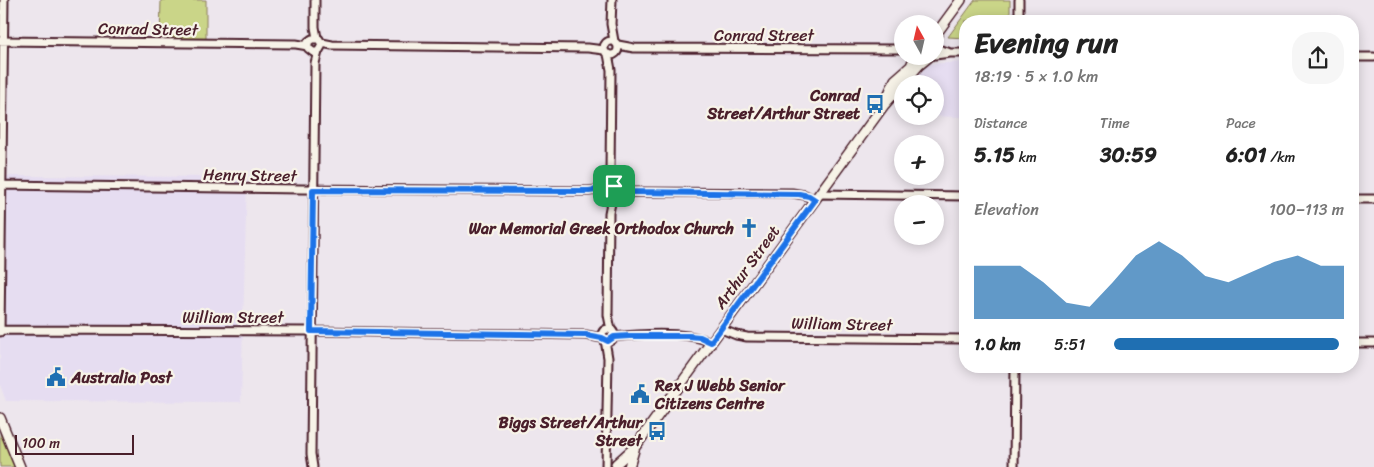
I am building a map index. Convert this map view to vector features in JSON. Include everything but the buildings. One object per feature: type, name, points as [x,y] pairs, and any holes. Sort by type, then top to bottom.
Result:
[{"type":"street","points":[[0,331],[2,41],[4,0]]},
{"type":"street","points":[[313,467],[311,454],[311,331],[316,0]]},
{"type":"street","points":[[612,0],[607,448],[614,466]]},
{"type":"street","points":[[944,22],[961,0]]},
{"type":"street","points":[[1019,0],[1019,15]]},
{"type":"street","name":"Conrad Street","points":[[2,41],[894,50]]},
{"type":"street","points":[[944,51],[950,53]]},
{"type":"street","points":[[944,54],[959,53]]},
{"type":"street","points":[[1359,57],[1374,57]]},
{"type":"street","name":"Arthur Street","points":[[884,105],[895,80],[911,65]]},
{"type":"street","name":"Arthur Street","points":[[614,466],[635,447],[884,105],[919,65]]},
{"type":"street","name":"Henry Street","points":[[1,185],[799,194],[818,197],[959,196]]},
{"type":"street","points":[[1359,199],[1374,199]]},
{"type":"street","name":"William Street","points":[[721,329],[736,336],[747,337],[959,339]]},
{"type":"street","name":"William Street","points":[[0,331],[311,331],[689,336],[700,337],[711,342]]},
{"type":"street","points":[[1359,343],[1374,343]]},
{"type":"street","points":[[1014,466],[1015,373]]},
{"type":"street","points":[[0,418],[20,467]]},
{"type":"street","name":"Arthur Street","points":[[629,467],[635,447]]},
{"type":"street","points":[[308,467],[311,454]]},
{"type":"shaded area","points":[[959,62],[959,117],[944,117],[944,75],[919,75],[927,65]]},
{"type":"shaded area","points":[[0,176],[247,177],[241,402],[6,401],[0,385]]},
{"type":"green space","points":[[161,0],[206,0],[206,40],[160,39]]},
{"type":"green space","points":[[975,0],[1010,0],[1010,15],[964,15]]},
{"type":"green space","points":[[959,22],[959,38],[948,37]]},
{"type":"green space","points":[[0,431],[15,467],[0,467]]},
{"type":"place","name":"Conrad Street/Arthur Street","points":[[875,104]]},
{"type":"place","name":"War Memorial Greek Orthodox Church","points":[[749,228]]},
{"type":"place","name":"Australia Post","points":[[56,377]]},
{"type":"place","name":"Rex J Webb Senior Citizens Centre","points":[[640,394]]},
{"type":"place","name":"Biggs Street/Arthur Street","points":[[657,431]]},
{"type":"route","points":[[609,185],[614,186],[616,189],[632,192],[799,194],[809,196],[815,200],[711,342],[700,337],[689,336],[630,336],[614,337],[608,341],[586,335],[311,331],[313,190],[589,191],[604,189],[609,185]]}]
